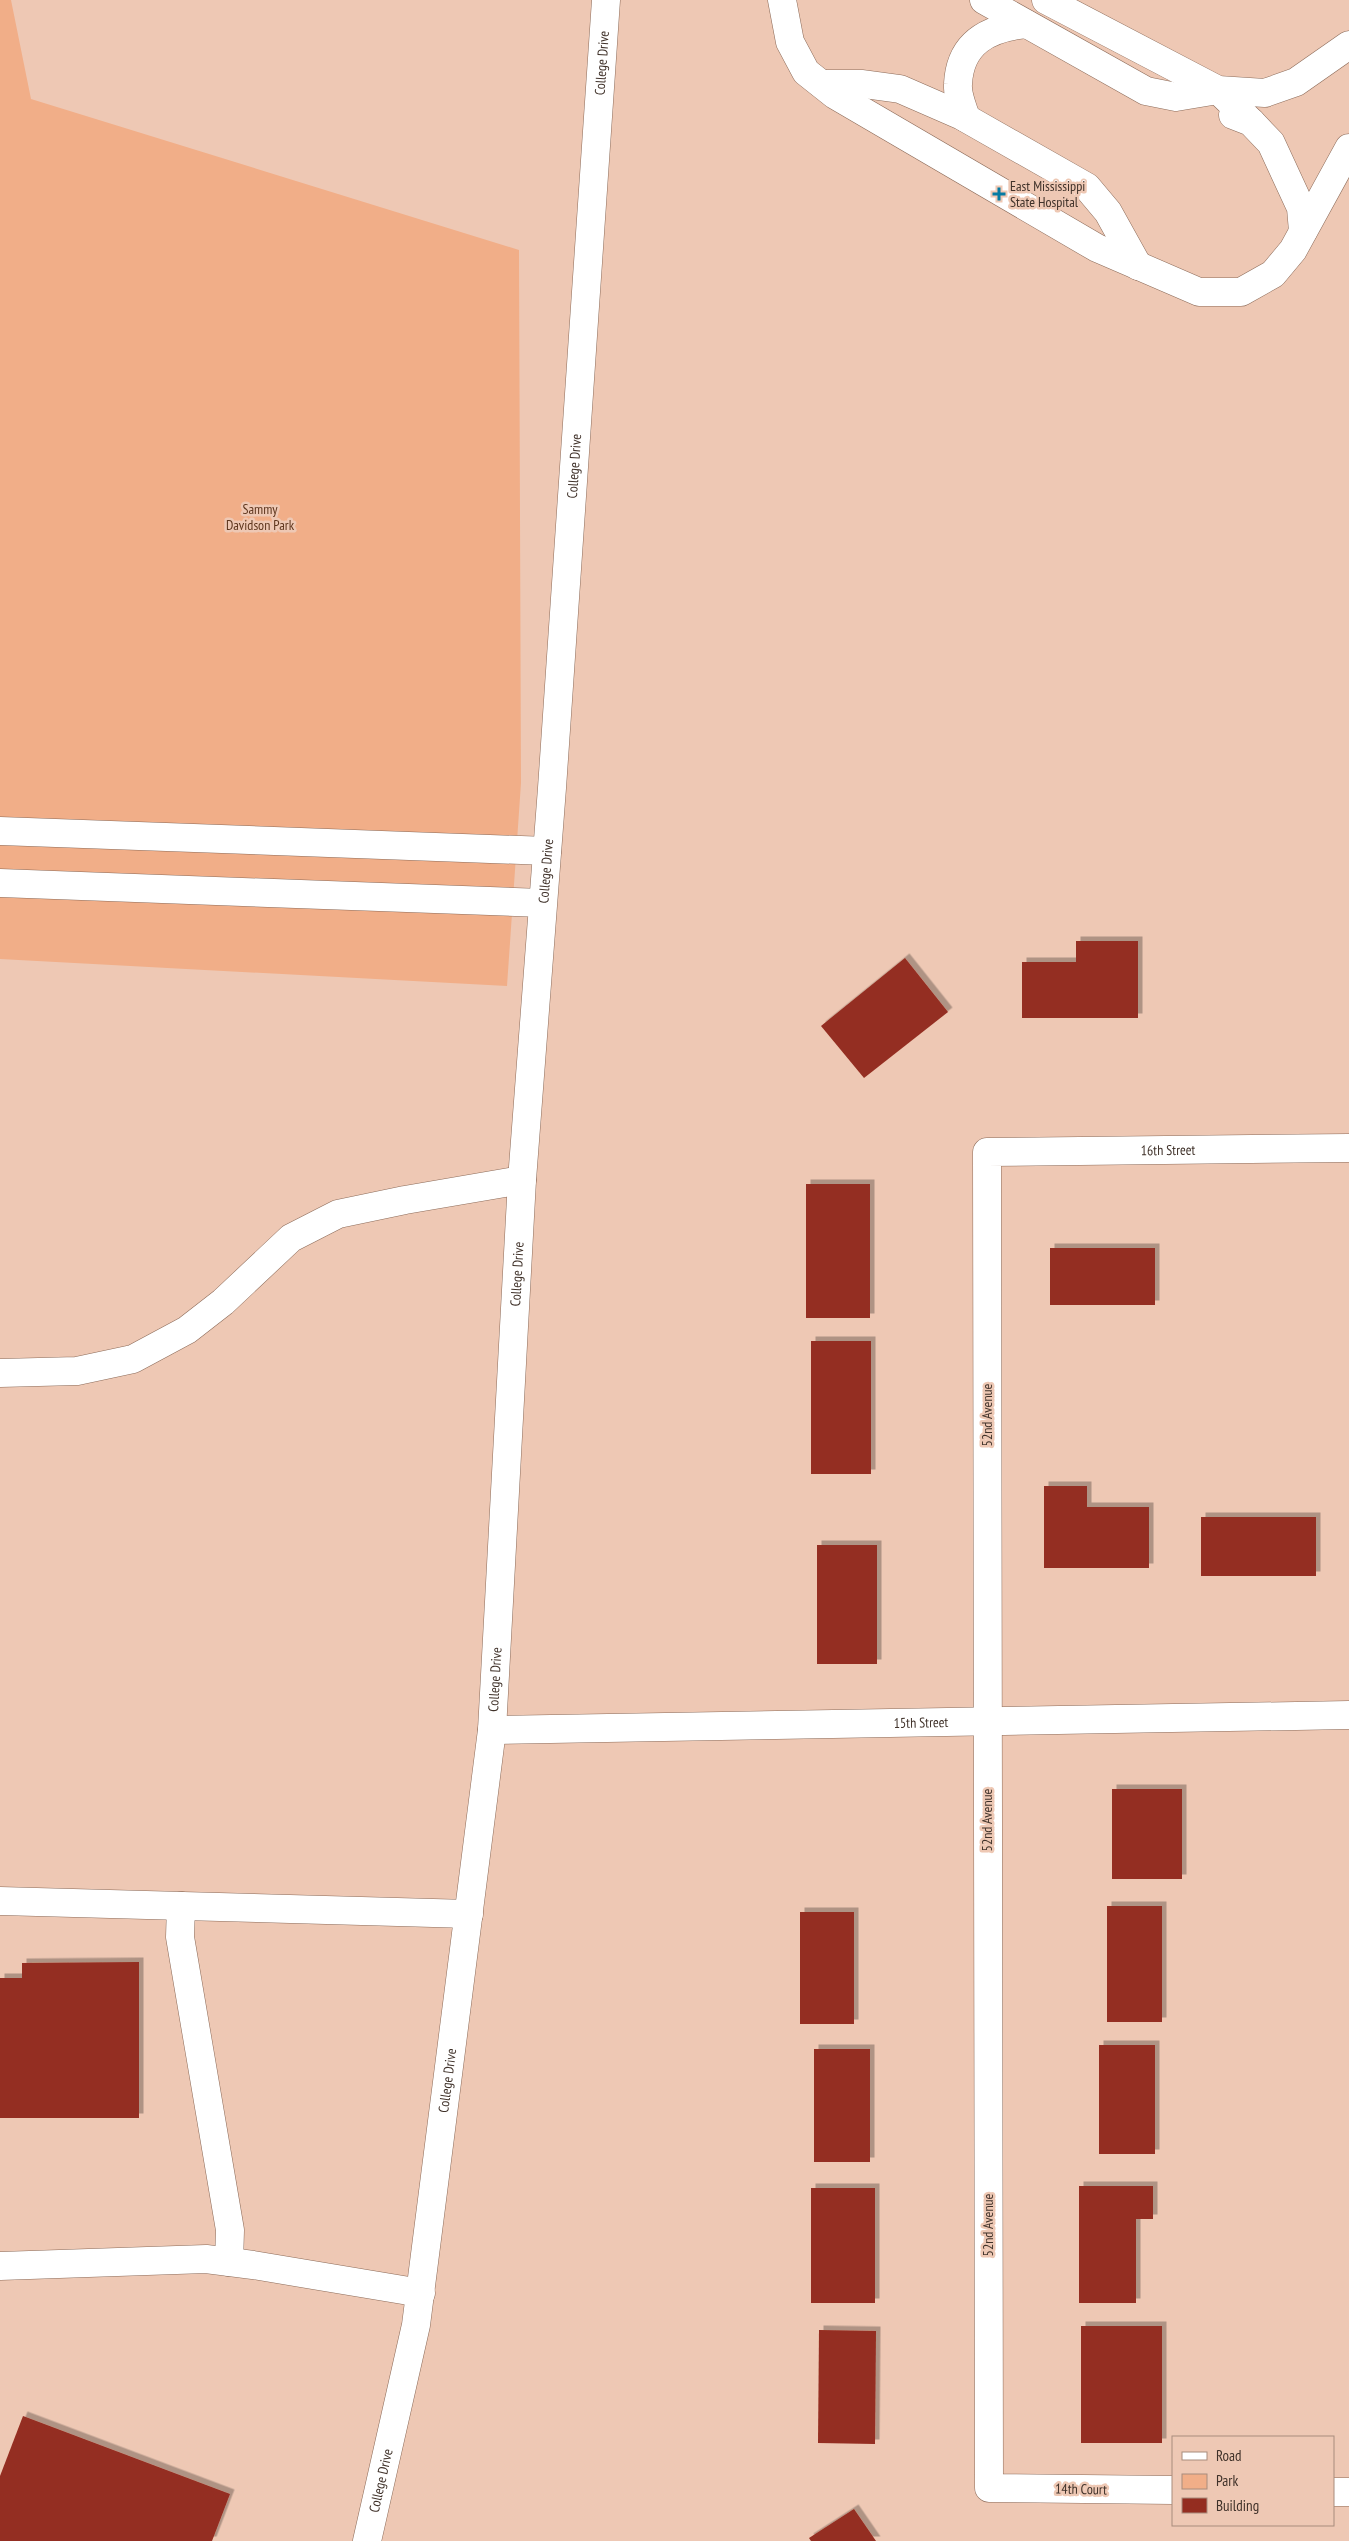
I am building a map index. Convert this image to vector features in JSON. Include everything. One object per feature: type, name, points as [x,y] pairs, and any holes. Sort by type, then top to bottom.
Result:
[{"type":"street","name":"College Drive","points":[[367,2541],[416,2325],[421,2293],[492,1730],[522,1180],[606,0]]},
{"type":"street","points":[[782,0],[790,42],[806,72],[835,95],[1097,248],[1199,292],[1241,292],[1273,274],[1293,250],[1349,148]]},
{"type":"street","points":[[984,0],[1146,91],[1176,97],[1218,90],[1265,93],[1296,82],[1349,45]]},
{"type":"street","points":[[1046,0],[1218,90],[1271,143],[1301,208],[1303,231]]},
{"type":"street","points":[[966,118],[958,86],[960,70],[968,52],[981,36],[1002,27],[1026,24]]},
{"type":"street","points":[[822,84],[863,84],[900,89],[966,118],[1087,187],[1108,212],[1138,266]]},
{"type":"street","points":[[1173,96],[1251,122]]},
{"type":"street","points":[[0,831],[546,851]]},
{"type":"street","points":[[0,882],[542,903]]},
{"type":"street","name":"16th Street","points":[[987,1152],[1349,1148]]},
{"type":"street","name":"52nd Avenue","points":[[987,1152],[989,2488]]},
{"type":"street","points":[[0,1373],[77,1371],[132,1359],[187,1330],[223,1302],[291,1238],[338,1214],[405,1200],[522,1180]]},
{"type":"street","name":"15th Street","points":[[492,1730],[1349,1715]]},
{"type":"street","points":[[0,1901],[469,1914]]},
{"type":"street","points":[[181,1906],[180,1937],[230,2230],[229,2262]]},
{"type":"street","points":[[0,2266],[206,2259],[421,2293]]},
{"type":"street","name":"14th Court","points":[[989,2488],[1172,2490]]},
{"type":"street","points":[[1334,2492],[1349,2492]]},
{"type":"green space","name":"Sammy Davidson Park","points":[[0,0],[11,0],[31,99],[519,250],[521,783],[507,986],[0,959]]},
{"type":"building","points":[[1076,941],[1138,941],[1138,1018],[1022,1018],[1022,962],[1076,962]]},
{"type":"building","points":[[905,958],[948,1012],[864,1078],[821,1026]]},
{"type":"building","points":[[806,1184],[870,1184],[870,1318],[806,1318]]},
{"type":"building","points":[[1050,1248],[1155,1248],[1155,1305],[1050,1305]]},
{"type":"building","points":[[811,1341],[871,1341],[871,1474],[811,1474]]},
{"type":"building","points":[[1044,1486],[1087,1486],[1087,1507],[1149,1507],[1149,1568],[1044,1568]]},
{"type":"building","points":[[1201,1517],[1316,1517],[1316,1576],[1201,1576]]},
{"type":"building","points":[[817,1545],[877,1545],[877,1664],[817,1664]]},
{"type":"building","points":[[1112,1789],[1182,1789],[1182,1879],[1112,1879]]},
{"type":"building","points":[[1107,1906],[1162,1906],[1162,2022],[1107,2022]]},
{"type":"building","points":[[800,1912],[854,1912],[854,2024],[800,2024]]},
{"type":"building","points":[[139,1962],[139,2118],[0,2118],[0,1978],[22,1978],[22,1963]]},
{"type":"building","points":[[1099,2045],[1155,2045],[1155,2154],[1099,2154]]},
{"type":"building","points":[[814,2049],[870,2049],[870,2162],[814,2162]]},
{"type":"building","points":[[1079,2186],[1153,2186],[1153,2219],[1136,2219],[1136,2303],[1079,2303]]},
{"type":"building","points":[[811,2188],[875,2188],[875,2303],[811,2303]]},
{"type":"building","points":[[1081,2326],[1162,2326],[1162,2443],[1081,2443]]},
{"type":"building","points":[[819,2330],[876,2331],[875,2444],[818,2443]]},
{"type":"building","points":[[23,2416],[230,2494],[212,2541],[0,2541],[0,2476]]},
{"type":"building","points":[[854,2509],[876,2541],[811,2541],[809,2538]]},
{"type":"place","name":"East Mississippi State Hospital","points":[[999,194]]}]
